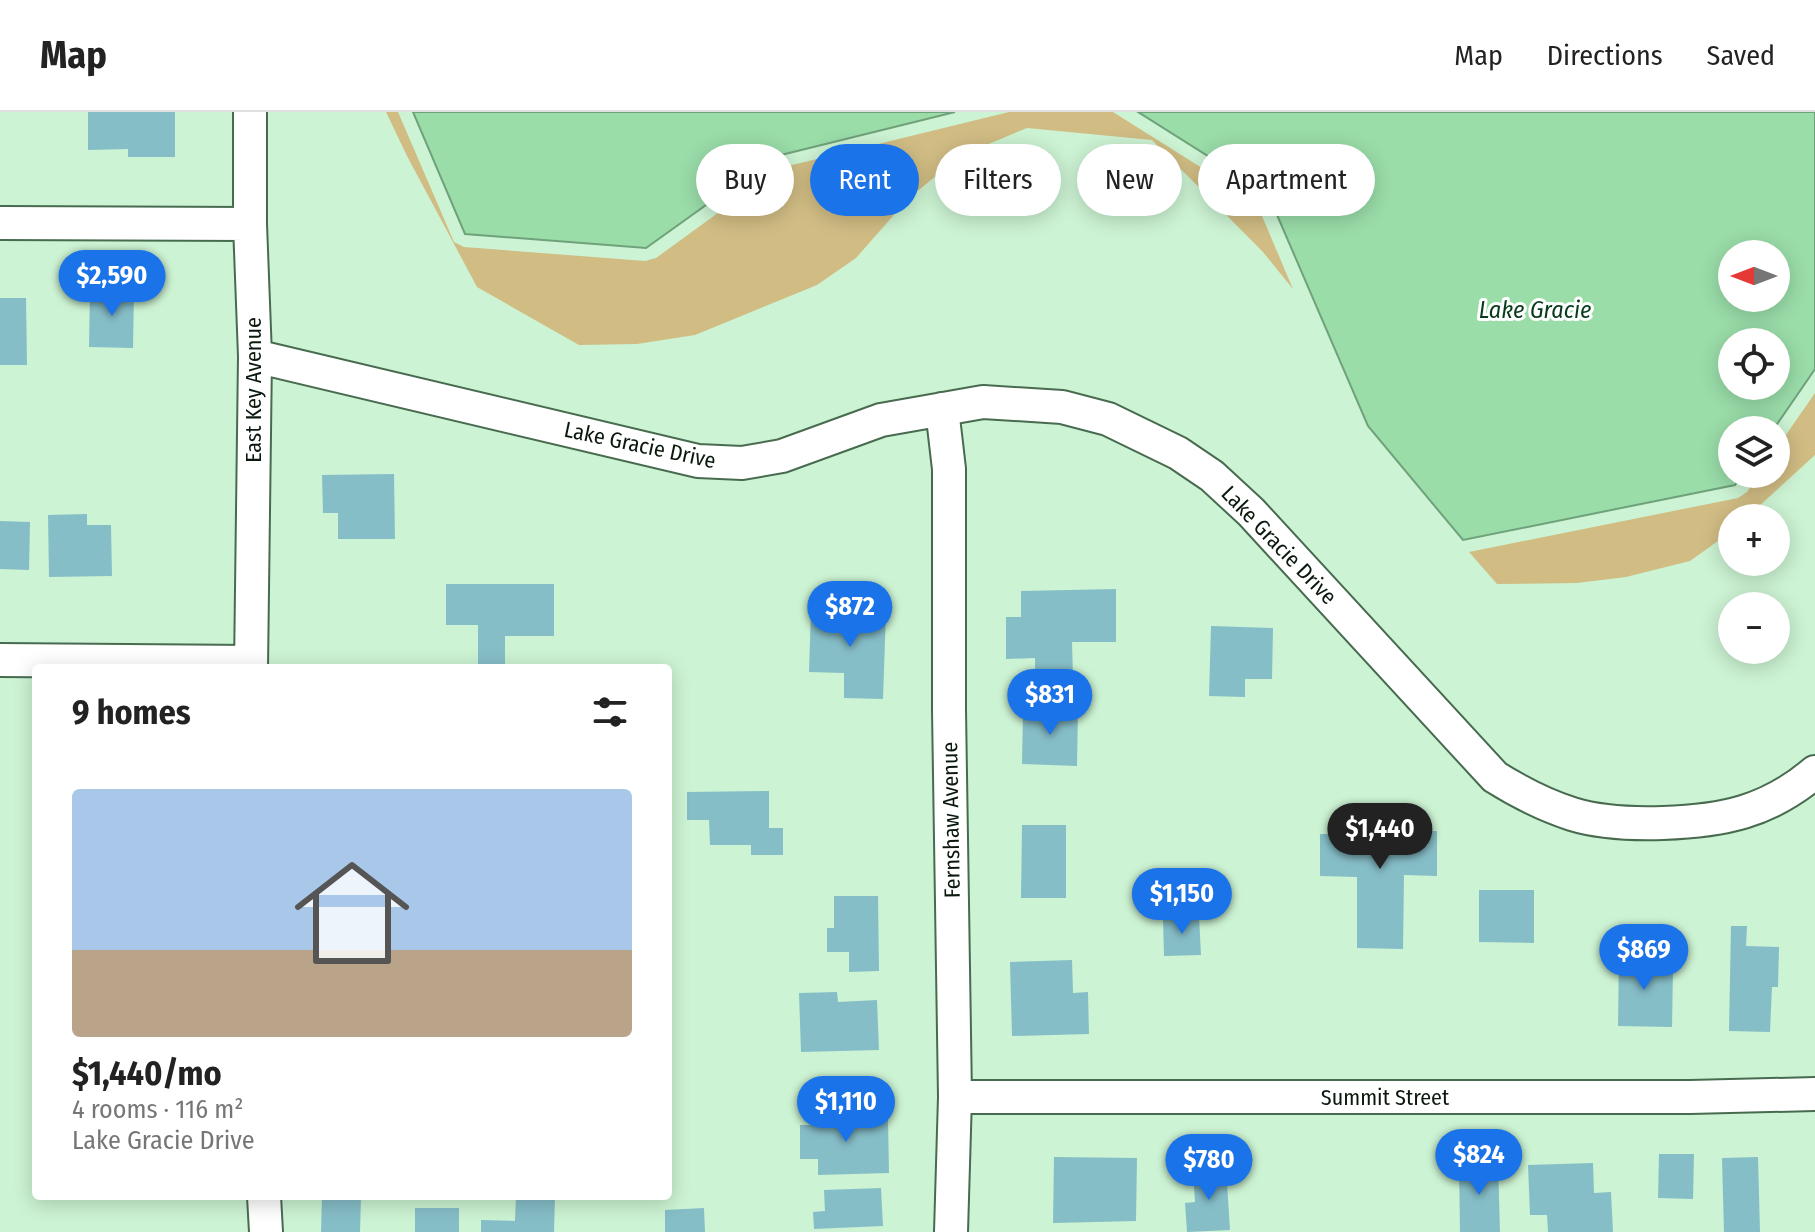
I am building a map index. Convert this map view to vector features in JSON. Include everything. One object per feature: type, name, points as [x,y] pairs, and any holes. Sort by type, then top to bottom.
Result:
[{"type":"street","name":"East Key Avenue","points":[[250,112],[255,356],[251,664]]},
{"type":"street","points":[[0,223],[250,224]]},
{"type":"street","name":"Lake Gracie Drive","points":[[255,356],[698,461],[742,463],[782,456],[881,420],[983,402],[1062,407],[1108,419],[1178,453],[1212,476],[1251,512],[1495,777],[1525,795],[1572,814],[1607,823],[1708,821],[1743,813],[1776,799],[1815,772]]},
{"type":"street","name":"Fernshaw Avenue","points":[[942,409],[949,469],[955,1097],[951,1232]]},
{"type":"street","points":[[0,660],[201,664]]},
{"type":"street","name":"Summit Street","points":[[955,1097],[1690,1097],[1815,1094]]},
{"type":"street","points":[[264,1200],[266,1232]]},
{"type":"shaded area","points":[[386,112],[398,112],[454,242],[464,247],[645,261],[656,258],[714,216],[794,216],[794,165],[810,161],[810,216],[893,216],[856,258],[817,285],[695,335],[637,344],[579,345],[477,287]]},
{"type":"shaded area","points":[[1009,112],[1113,112],[1164,144],[1156,144],[1152,140],[1027,128],[989,144],[935,144],[935,177],[919,190],[919,144],[878,144]]},
{"type":"shaded area","points":[[1182,155],[1198,165],[1198,186],[1182,170]]},
{"type":"shaded area","points":[[1227,216],[1262,216],[1293,289],[1263,252]]},
{"type":"shaded area","points":[[1815,393],[1815,455],[1790,478],[1790,429]]},
{"type":"shaded area","points":[[1750,488],[1779,488],[1761,504],[1718,504],[1718,541],[1690,561],[1626,577],[1577,583],[1497,584],[1469,552],[1738,498]]},
{"type":"water","points":[[413,112],[955,112],[826,144],[810,144],[810,148],[794,152],[794,144],[696,144],[696,212],[646,248],[465,234]]},
{"type":"water","name":"Lake Gracie","points":[[1138,112],[1815,112],[1815,369],[1783,416],[1718,416],[1720,488],[1463,540],[1368,426],[1277,216],[1375,216],[1375,144],[1198,144],[1198,150]]},
{"type":"building","points":[[88,112],[175,112],[175,157],[128,157],[128,149],[88,150]]},
{"type":"building","points":[[90,289],[134,289],[133,348],[89,347]]},
{"type":"building","points":[[0,298],[26,298],[27,365],[0,365]]},
{"type":"building","points":[[394,474],[395,539],[338,539],[338,513],[323,513],[322,475]]},
{"type":"building","points":[[87,514],[87,525],[111,525],[112,576],[49,577],[48,515]]},
{"type":"building","points":[[0,521],[30,522],[29,570],[0,569]]},
{"type":"building","points":[[446,584],[554,584],[554,636],[505,636],[505,664],[478,664],[478,625],[446,625]]},
{"type":"building","points":[[1116,589],[1116,642],[1072,642],[1073,676],[1035,676],[1035,658],[1006,659],[1006,617],[1021,617],[1021,591]]},
{"type":"building","points":[[811,610],[886,611],[883,699],[844,698],[844,673],[809,672]]},
{"type":"building","points":[[1211,626],[1273,628],[1272,679],[1245,679],[1245,697],[1209,696]]},
{"type":"building","points":[[1023,709],[1078,710],[1077,766],[1022,764]]},
{"type":"building","points":[[769,791],[769,828],[783,828],[783,855],[751,855],[751,845],[710,845],[709,820],[687,820],[687,792]]},
{"type":"building","points":[[1361,805],[1400,805],[1399,830],[1437,831],[1437,876],[1404,875],[1403,949],[1357,948],[1357,877],[1320,876],[1320,834],[1360,834]]},
{"type":"building","points":[[1022,825],[1066,825],[1066,898],[1021,898]]},
{"type":"building","points":[[1479,890],[1534,890],[1534,943],[1479,942]]},
{"type":"building","points":[[834,896],[878,896],[879,971],[849,972],[849,952],[827,952],[827,928],[834,928]]},
{"type":"building","points":[[1199,916],[1201,955],[1164,956],[1163,918]]},
{"type":"building","points":[[1731,926],[1747,926],[1746,946],[1779,947],[1778,987],[1772,987],[1770,1032],[1729,1031]]},
{"type":"building","points":[[1619,953],[1652,953],[1652,969],[1673,969],[1672,1027],[1618,1026]]},
{"type":"building","points":[[1072,960],[1073,993],[1088,992],[1089,1034],[1012,1036],[1010,962]]},
{"type":"building","points":[[837,992],[838,1002],[877,1000],[879,1050],[801,1052],[799,993]]},
{"type":"building","points":[[848,1106],[848,1121],[888,1120],[889,1173],[818,1175],[818,1159],[800,1159],[800,1125],[822,1125],[822,1107]]},
{"type":"building","points":[[1659,1154],[1694,1154],[1693,1199],[1658,1198]]},
{"type":"building","points":[[1054,1157],[1137,1158],[1136,1221],[1053,1223]]},
{"type":"building","points":[[1758,1157],[1760,1232],[1724,1232],[1722,1158]]},
{"type":"building","points":[[1498,1162],[1500,1232],[1460,1232],[1459,1163]]},
{"type":"building","points":[[1593,1163],[1594,1193],[1611,1192],[1613,1232],[1548,1232],[1547,1215],[1530,1215],[1528,1165]]},
{"type":"building","points":[[1226,1167],[1230,1230],[1187,1232],[1185,1203],[1195,1202],[1193,1169]]},
{"type":"building","points":[[881,1188],[883,1226],[814,1229],[813,1212],[825,1211],[824,1190]]},
{"type":"building","points":[[322,1200],[361,1200],[360,1232],[321,1232]]},
{"type":"building","points":[[516,1200],[555,1200],[554,1232],[481,1232],[481,1220],[515,1221]]},
{"type":"building","points":[[415,1208],[459,1208],[459,1232],[415,1232]]},
{"type":"building","points":[[704,1208],[705,1232],[665,1232],[665,1210]]}]
